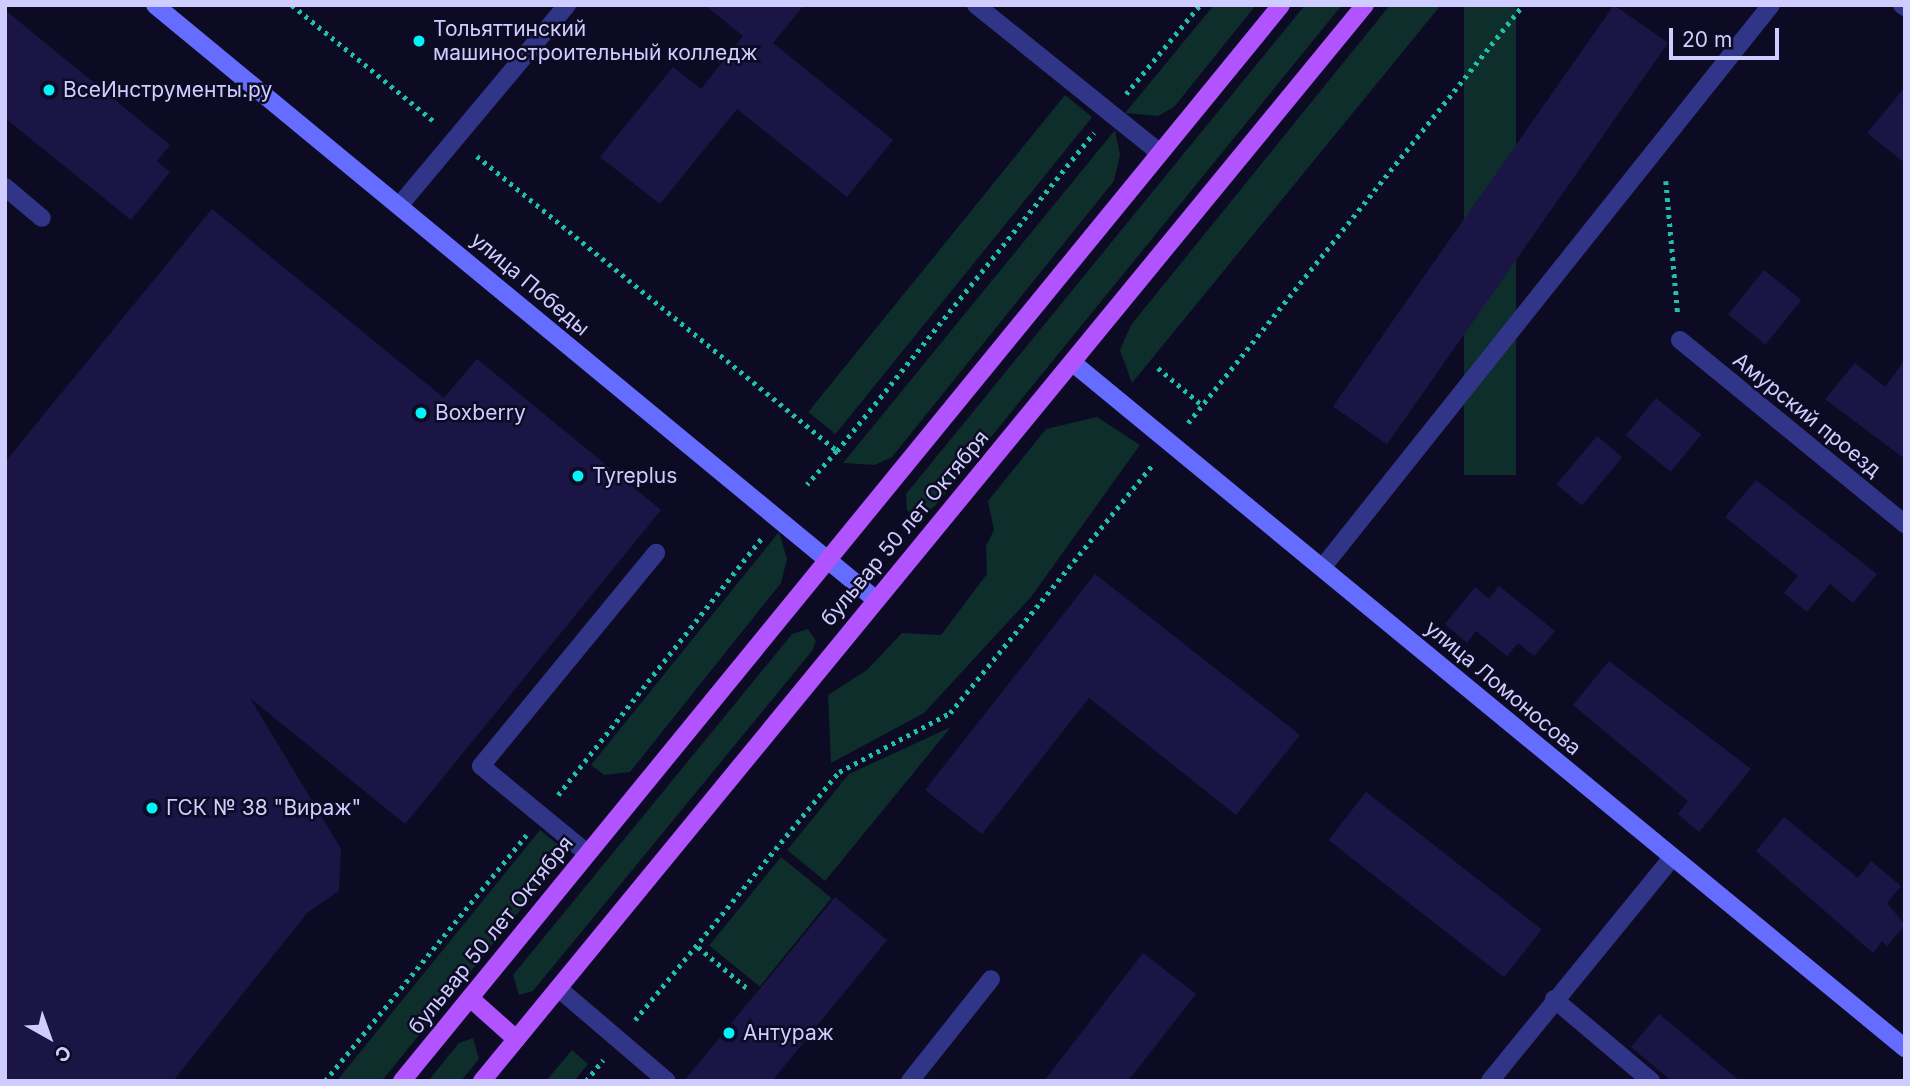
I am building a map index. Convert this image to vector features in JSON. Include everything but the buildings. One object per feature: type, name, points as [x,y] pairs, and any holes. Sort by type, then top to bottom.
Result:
[{"type":"main road","name":"бульвар 50 лет Октября","points":[[402,1081],[1281,5]]},
{"type":"main road","name":"бульвар 50 лет Октября","points":[[482,1081],[1365,5]]},
{"type":"main road","points":[[470,998],[516,1039]]},
{"type":"street","name":"улица Победы","points":[[155,5],[875,599]]},
{"type":"street","points":[[399,206],[567,5]]},
{"type":"street","points":[[976,5],[1160,153]]},
{"type":"street","points":[[1322,568],[1771,5]]},
{"type":"street","points":[[5,187],[42,218]]},
{"type":"street","name":"Амурский проезд","points":[[1680,340],[1905,524]]},
{"type":"street","name":"улица Ломоносова","points":[[1073,363],[1905,1048]]},
{"type":"street","points":[[587,853],[481,766],[656,553]]},
{"type":"street","points":[[1490,1081],[1554,999],[1673,857]]},
{"type":"street","points":[[910,1081],[991,979]]},
{"type":"street","points":[[558,988],[667,1081]]},
{"type":"street","points":[[1554,999],[1651,1081]]},
{"type":"path","points":[[292,5],[837,450]]},
{"type":"path","points":[[807,485],[1200,5]]},
{"type":"path","points":[[586,1081],[839,772],[950,713],[1202,405],[1523,5]]},
{"type":"path","points":[[1663,142],[1680,340]]},
{"type":"path","points":[[1158,368],[1202,405]]},
{"type":"path","points":[[698,947],[748,989]]},
{"type":"green space","points":[[1214,5],[1256,5],[1174,107],[1158,116],[1125,113]]},
{"type":"green space","points":[[1305,5],[1342,5],[934,507],[920,515],[907,511],[906,494]]},
{"type":"green space","points":[[1390,5],[1441,5],[1132,383],[1120,350],[1131,325]]},
{"type":"green space","points":[[1464,5],[1516,5],[1516,475],[1464,475]]},
{"type":"green space","points":[[1065,95],[1092,117],[835,434],[808,412]]},
{"type":"green space","points":[[1115,130],[1120,155],[1114,181],[892,457],[875,465],[843,463]]},
{"type":"green space","points":[[1097,417],[1140,445],[1031,597],[924,713],[831,763],[828,695],[867,670],[902,633],[941,635],[987,574],[986,546],[994,530],[988,501],[1046,429]]},
{"type":"green space","points":[[779,532],[787,559],[781,583],[630,772],[604,775],[591,765]]},
{"type":"green space","points":[[808,629],[816,641],[812,651],[533,991],[519,995],[513,975],[792,634]]},
{"type":"green space","points":[[951,727],[825,881],[787,850],[849,774]]},
{"type":"green space","points":[[540,830],[567,852],[382,1081],[337,1081]]},
{"type":"green space","points":[[781,857],[832,898],[760,987],[709,946]]},
{"type":"green space","points":[[473,1038],[479,1059],[461,1081],[428,1081],[459,1043]]},
{"type":"green space","points":[[572,1050],[588,1064],[574,1081],[546,1081]]},
{"type":"place","name":"Тольяттинский машиностроительный колледж","points":[[419,41]]},
{"type":"place","name":"ВсеИнструменты.ру","points":[[49,90]]},
{"type":"place","name":"Boxberry","points":[[421,413]]},
{"type":"place","name":"Tyreplus","points":[[578,476]]},
{"type":"place","name":"ГСК № 38 \"Вираж\"","points":[[152,808]]},
{"type":"place","name":"Антураж","points":[[729,1033]]}]
